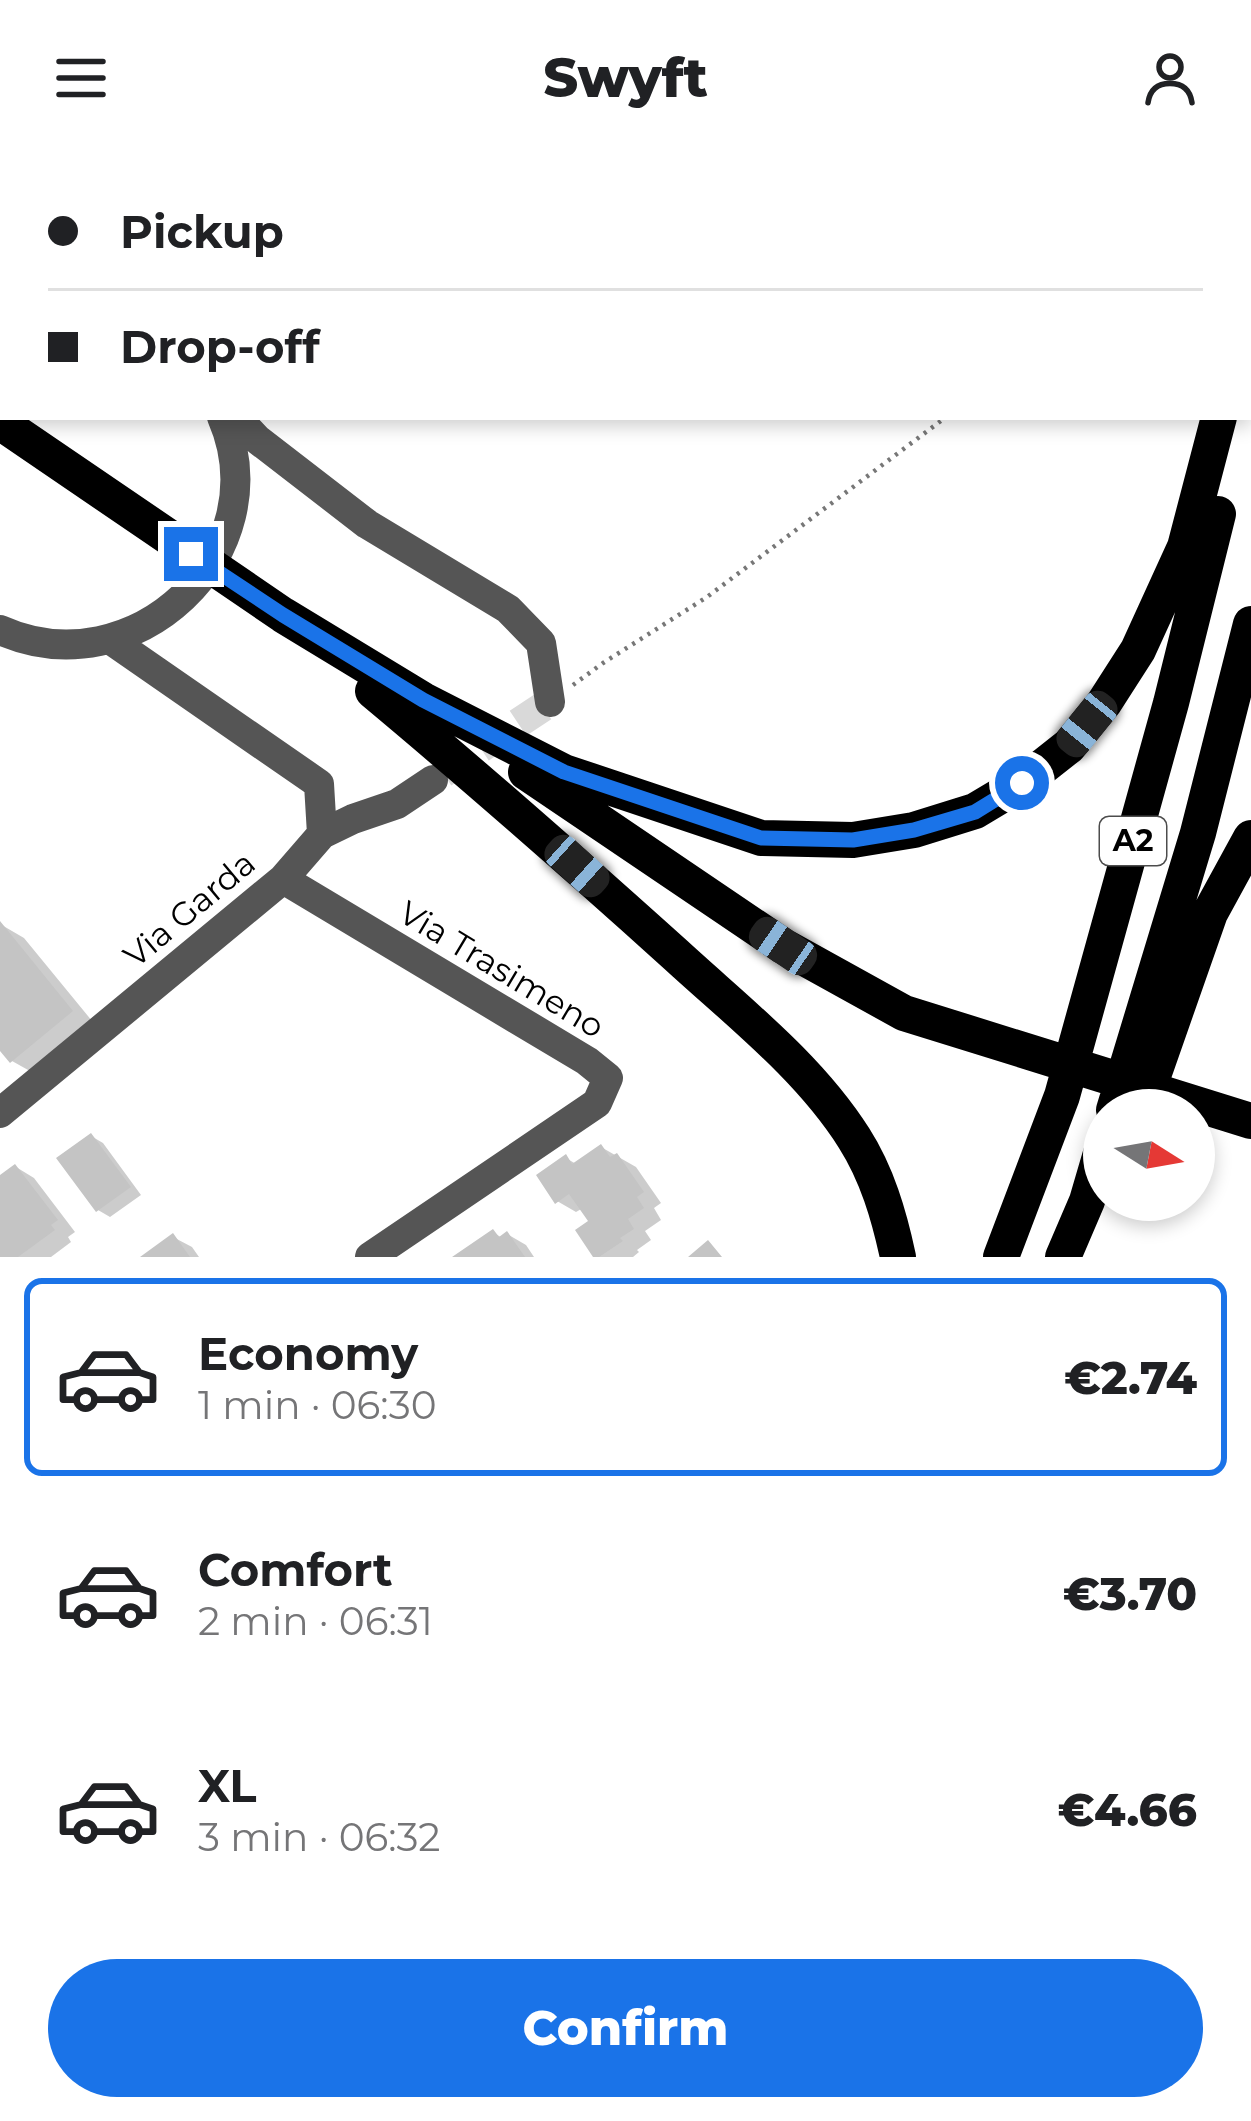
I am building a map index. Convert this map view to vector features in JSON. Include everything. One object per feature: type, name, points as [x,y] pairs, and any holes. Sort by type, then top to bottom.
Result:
[{"type":"highway","points":[[423,700],[564,772],[761,838],[853,840],[914,830],[975,812],[1069,746],[1138,650],[1185,548],[1218,420]]},
{"type":"highway","name":"A2","points":[[1000,1257],[1062,1096],[1171,703],[1241,420]]},
{"type":"highway","points":[[0,422],[283,615],[423,700],[783,946],[904,1013],[1251,1120]]},
{"type":"highway","points":[[283,615],[509,805],[822,1093],[856,1141],[880,1191],[898,1257]]},
{"type":"highway","name":"A2","points":[[1120,1089],[1198,833],[1251,624]]},
{"type":"highway","points":[[1148,1089],[1210,913],[1251,838]]},
{"type":"highway","points":[[1064,1257],[1083,1211]]},
{"type":"highway","points":[[1087,1257],[1101,1221]]},
{"type":"street","points":[[0,651],[111,640],[170,611],[197,585],[217,553],[230,518],[235,481],[230,434],[223,420]]},
{"type":"street","points":[[239,420],[257,440],[367,524],[508,609],[541,643],[550,703]]},
{"type":"street","points":[[0,630],[46,644]]},
{"type":"street","points":[[111,640],[319,784],[351,802],[397,804]]},
{"type":"street","name":"Via Garda","points":[[0,1113],[283,879],[322,834],[397,804],[433,780]]},
{"type":"street","points":[[319,784],[322,834]]},
{"type":"street","name":"Via Trasimeno","points":[[283,879],[608,1078],[597,1103],[370,1257]]},
{"type":"path","points":[[550,703],[707,597],[942,420]]},
{"type":"building","points":[[0,921],[73,1011],[10,1063],[0,1051]]},
{"type":"building","points":[[91,1133],[131,1187],[96,1212],[56,1158]]},
{"type":"building","points":[[601,1144],[610,1157],[617,1153],[644,1192],[637,1197],[644,1208],[628,1219],[634,1229],[620,1238],[623,1241],[593,1257],[575,1230],[588,1221],[569,1194],[555,1204],[536,1175],[566,1154],[572,1164]]},
{"type":"building","points":[[15,1164],[58,1220],[51,1225],[55,1230],[18,1257],[0,1257],[0,1175]]},
{"type":"building","points":[[493,1229],[499,1237],[507,1231],[525,1257],[452,1257]]},
{"type":"building","points":[[173,1233],[190,1257],[140,1257]]},
{"type":"building","points":[[708,1240],[722,1257],[688,1257]]},
{"type":"tunnel","points":[[443,773],[550,702]]},
{"type":"route","points":[[191,554],[423,700],[564,772],[761,838],[853,840],[914,830],[975,812],[1022,783]]}]
